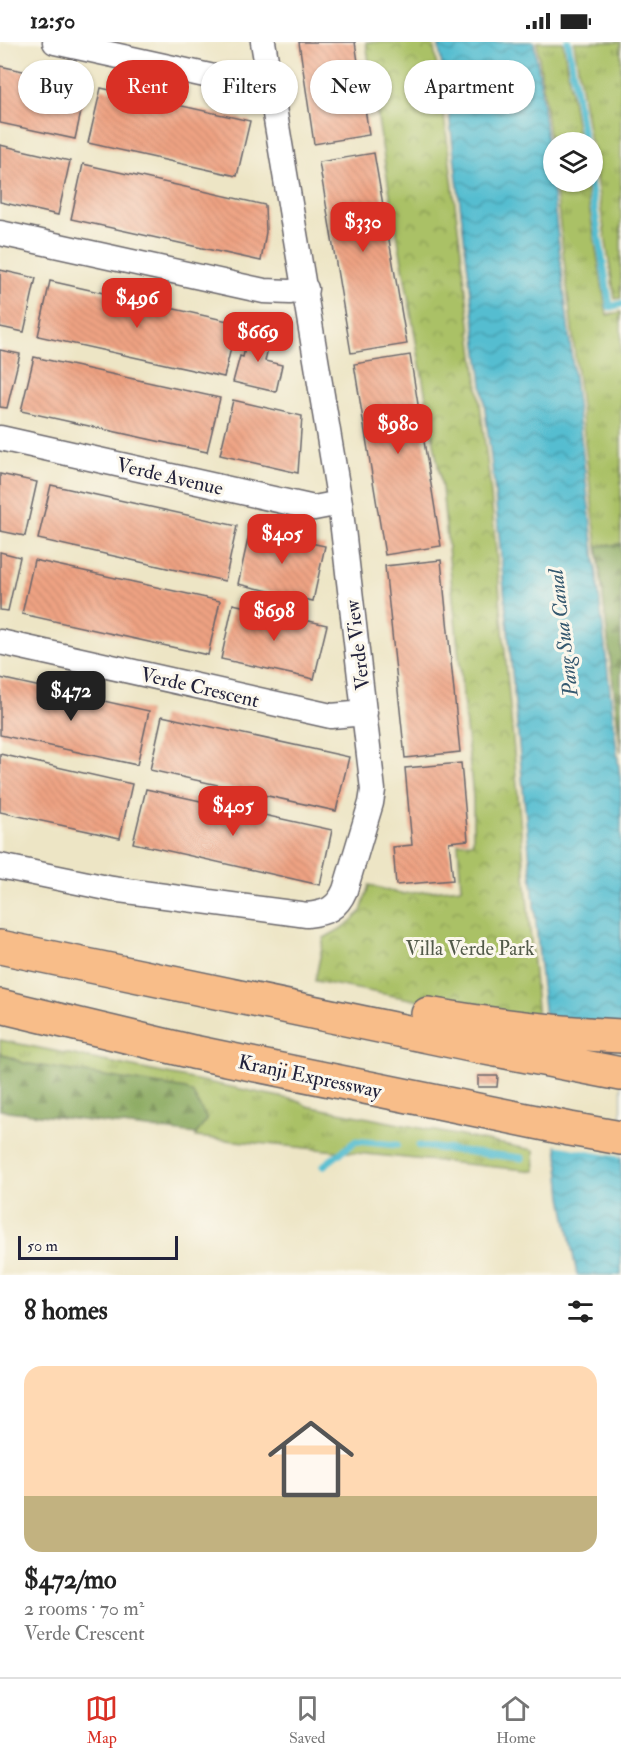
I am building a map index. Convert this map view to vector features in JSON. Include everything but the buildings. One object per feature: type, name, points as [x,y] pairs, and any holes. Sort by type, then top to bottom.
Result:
[{"type":"highway","points":[[0,947],[621,1074]]},
{"type":"highway","points":[[241,998],[408,1011],[542,1030],[621,1036]]},
{"type":"highway","name":"Kranji Expressway","points":[[0,1006],[192,1052],[570,1130],[621,1138]]},
{"type":"street","points":[[55,42],[201,74]]},
{"type":"street","name":"Verde View","points":[[264,42],[267,60]]},
{"type":"street","name":"Verde View","points":[[0,866],[112,889],[307,915],[326,913],[345,890],[373,790],[340,503],[275,114]]},
{"type":"street","points":[[0,233],[264,291],[290,292],[306,289]]},
{"type":"street","name":"Verde Avenue","points":[[0,438],[314,508],[340,503]]},
{"type":"street","name":"Verde Crescent","points":[[0,642],[331,716],[365,713]]},
{"type":"green space","name":"Villa Verde Park","points":[[366,42],[433,42],[436,60],[404,60],[404,114],[444,114],[490,484],[538,1019],[473,1011],[315,981],[324,938],[344,927],[361,912],[369,885],[401,894],[461,888],[458,843],[473,842],[473,797],[442,488],[377,114],[392,114],[392,60],[369,60]]},
{"type":"green space","points":[[537,42],[563,42],[577,132],[549,132]]},
{"type":"green space","points":[[574,42],[621,42],[621,298],[615,299],[598,192],[603,192],[603,132],[588,132]]},
{"type":"green space","points":[[556,192],[587,192],[607,315],[621,312],[621,544],[597,546]]},
{"type":"green space","points":[[621,544],[621,752],[597,546]]},
{"type":"green space","points":[[0,1040],[300,1101],[307,1106],[534,1150],[535,1171],[196,1137],[207,1120],[23,1063],[0,1053]]},
{"type":"green space","points":[[0,1053],[23,1063],[186,1089],[193,1094],[207,1120],[196,1134],[0,1110]]},
{"type":"water","name":"Pang Sua Canal","points":[[438,42],[534,42],[540,81],[546,132],[543,132],[543,192],[553,192],[621,786],[621,1275],[577,1275],[562,1197],[494,483],[449,114],[535,114],[535,60],[441,60]]},
{"type":"pier","points":[[541,1021],[621,1026],[621,1157],[555,1145]]},
{"type":"waterway","points":[[568,42],[582,132]]},
{"type":"waterway","points":[[592,192],[610,307],[621,304]]},
{"type":"waterway","points":[[323,1166],[356,1141],[397,1145]]},
{"type":"waterway","points":[[419,1146],[522,1158]]}]
